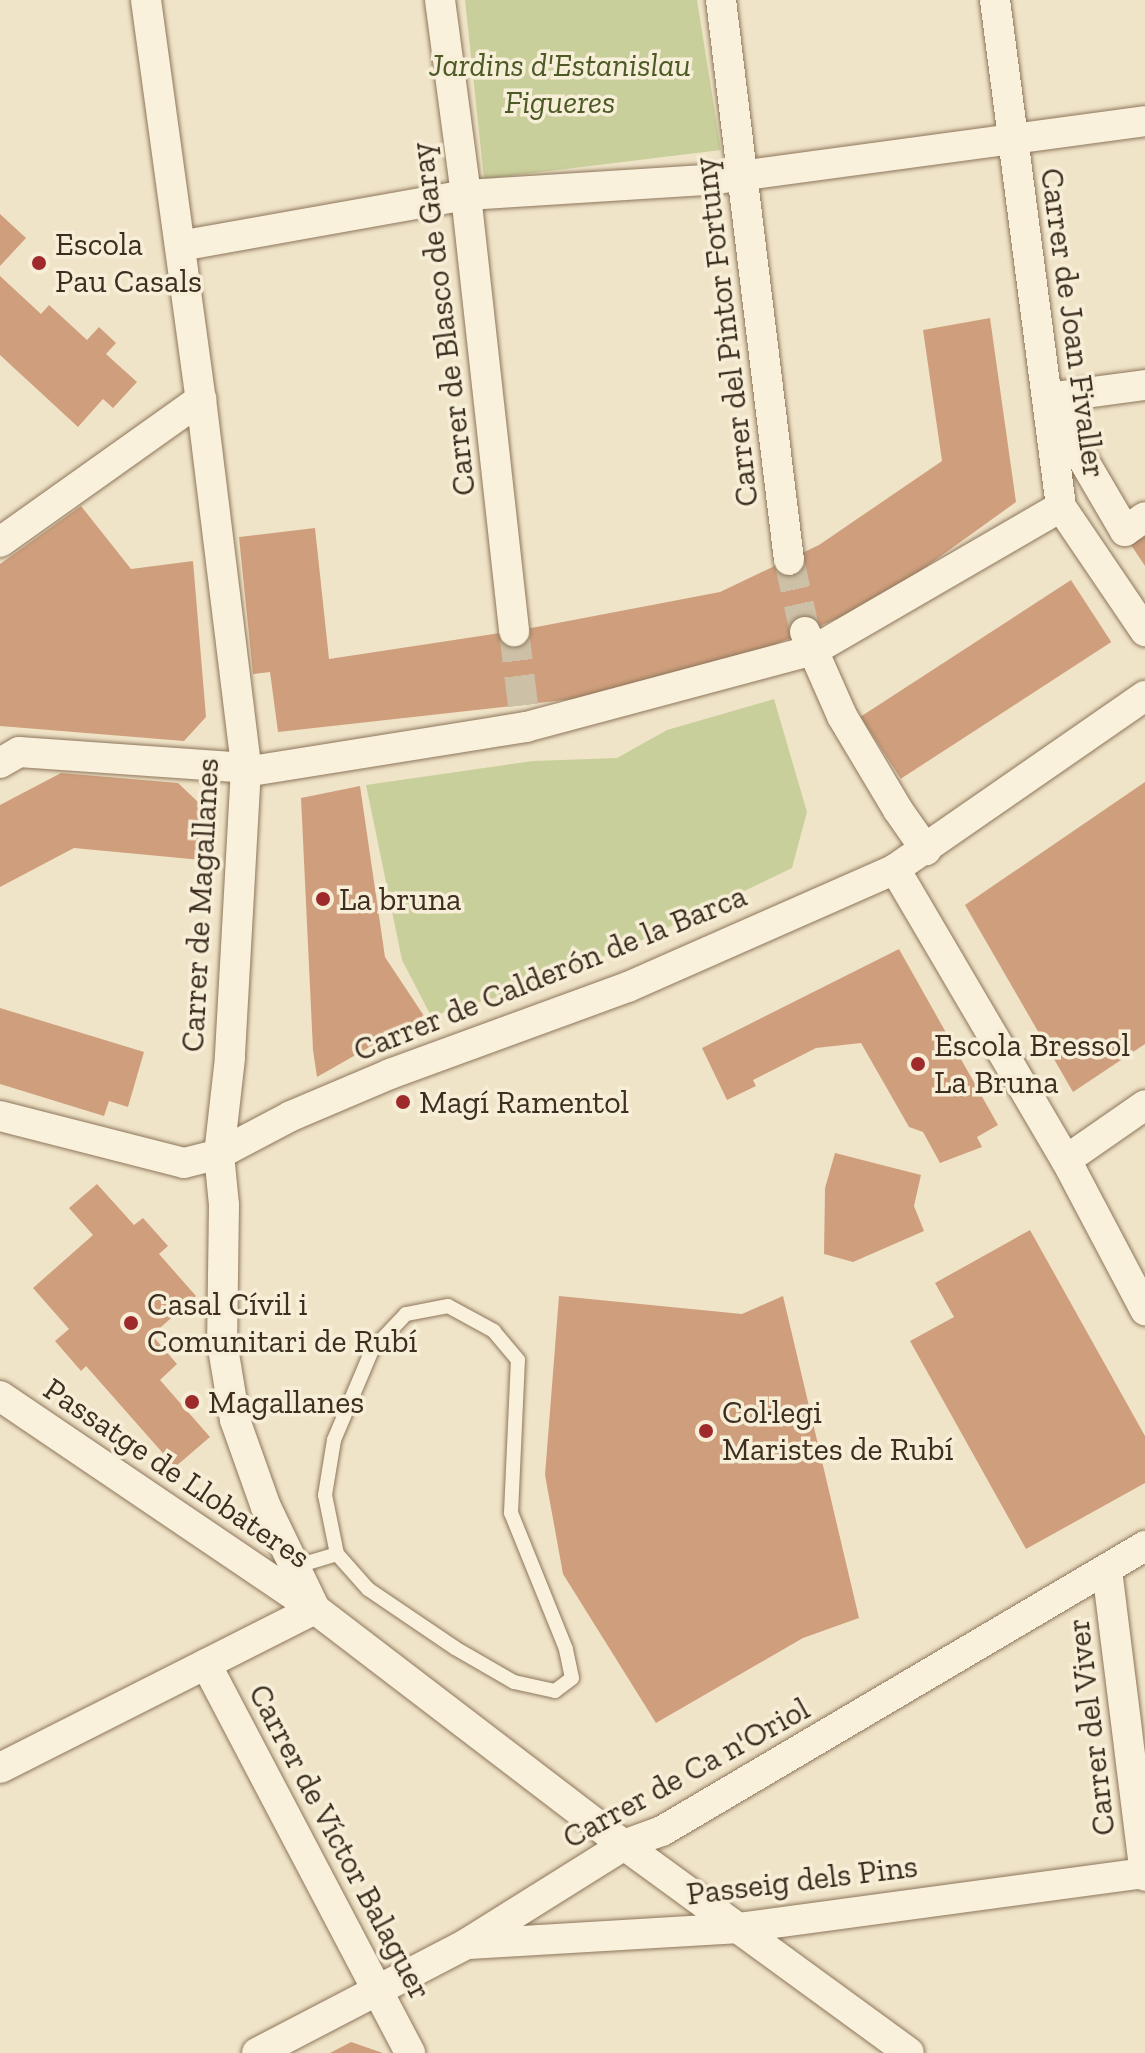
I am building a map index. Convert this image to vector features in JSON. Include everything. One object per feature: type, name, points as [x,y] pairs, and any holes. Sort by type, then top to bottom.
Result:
[{"type":"street","name":"Carrer de Magallanes","points":[[146,0],[201,399],[246,770],[230,1058],[219,1154],[224,1205],[222,1342],[235,1420],[266,1507],[315,1609]]},
{"type":"street","name":"Carrer de Blasco de Garay","points":[[440,0],[466,195],[514,631]]},
{"type":"street","name":"Carrer del Pintor Fortuny","points":[[721,0],[789,560]]},
{"type":"street","name":"Carrer de Joan Fivaller","points":[[995,0],[1061,507],[1145,631]]},
{"type":"street","points":[[180,246],[466,195],[717,179],[1145,121]]},
{"type":"street","points":[[1145,385],[1064,396],[1081,456],[1125,531],[1145,517]]},
{"type":"street","points":[[0,542],[201,399]]},
{"type":"street","points":[[6,754],[246,770],[524,716],[810,641],[1061,507]]},
{"type":"street","points":[[810,641],[842,716],[926,850]]},
{"type":"street","name":"Carrer de Calderón de la Barca","points":[[0,1116],[184,1163],[219,1154],[291,1116],[390,1074],[628,987],[895,869],[1145,696]]},
{"type":"street","points":[[895,869],[1066,1160],[1145,1310]]},
{"type":"street","points":[[1066,1160],[1145,1105]]},
{"type":"street","name":"Passatge de Llobateres","points":[[0,1396],[315,1609],[909,2053]]},
{"type":"street","name":"Carrer de Ca n'Oriol","points":[[257,2053],[466,1944],[626,1844],[662,1831],[1145,1546]]},
{"type":"street","name":"Carrer del Viver","points":[[1107,1570],[1145,1874]]},
{"type":"street","points":[[0,1768],[315,1609]]},
{"type":"street","name":"Carrer de Víctor Balaguer","points":[[206,1664],[410,2053]]},
{"type":"street","name":"Passeig dels Pins","points":[[466,1944],[738,1928],[1145,1874]]},
{"type":"lane","points":[[448,1306],[494,1331],[518,1360],[511,1513],[566,1649],[572,1678],[555,1691],[514,1682],[455,1648],[368,1589],[337,1554],[325,1495],[331,1454],[372,1350],[406,1314],[448,1306]]},
{"type":"lane","points":[[294,1567],[337,1554]]},
{"type":"green space","name":"Jardins d'Estanislau Figueres","points":[[465,0],[697,0],[721,150],[484,179]]},
{"type":"green space","points":[[774,699],[807,812],[792,868],[642,940],[519,991],[431,1016],[402,960],[366,785],[533,761],[617,758],[667,730]]},
{"type":"building","points":[[0,214],[26,238],[0,266]]},
{"type":"building","points":[[0,276],[41,314],[49,305],[87,340],[99,327],[116,343],[106,354],[137,382],[113,408],[103,399],[78,427],[0,355]]},
{"type":"building","points":[[990,318],[1016,502],[891,592],[851,613],[754,653],[610,695],[278,732],[270,672],[253,674],[239,537],[315,528],[329,659],[526,629],[720,592],[819,545],[942,461],[923,330]]},
{"type":"building","points":[[81,506],[131,569],[193,561],[206,717],[184,741],[0,726],[0,564]]},
{"type":"building","points":[[1145,526],[1145,566],[1127,539]]},
{"type":"building","points":[[1071,580],[1111,642],[901,779],[860,717]]},
{"type":"building","points":[[61,773],[178,783],[216,819],[212,861],[74,848],[0,887],[0,805]]},
{"type":"building","points":[[1145,782],[1145,1044],[1073,1092],[965,905]]},
{"type":"building","points":[[360,786],[385,957],[424,1016],[317,1077],[313,1050],[301,798]]},
{"type":"building","name":"Escola Bressol La Bruna","points":[[899,949],[998,1125],[977,1137],[982,1147],[940,1163],[923,1132],[909,1127],[861,1043],[816,1048],[753,1080],[756,1086],[727,1100],[702,1048]]},
{"type":"building","points":[[0,1008],[144,1052],[128,1107],[109,1101],[104,1116],[0,1084]]},
{"type":"building","points":[[835,1153],[921,1175],[914,1206],[924,1231],[853,1262],[824,1254],[825,1188]]},
{"type":"building","points":[[97,1184],[134,1225],[143,1218],[168,1246],[159,1254],[196,1296],[152,1335],[177,1364],[160,1380],[210,1437],[175,1467],[86,1366],[81,1371],[55,1341],[69,1329],[33,1288],[93,1235],[69,1208]]},
{"type":"building","points":[[1030,1230],[1145,1436],[1145,1483],[1026,1549],[910,1341],[954,1317],[935,1283]]},
{"type":"building","points":[[559,1296],[742,1314],[783,1296],[859,1618],[803,1638],[656,1723],[563,1574],[545,1475]]},
{"type":"building","points":[[351,2042],[383,2053],[330,2053]]},
{"type":"tunnel","points":[[789,560],[805,632]]},
{"type":"tunnel","points":[[514,631],[523,705]]},
{"type":"place","name":"Escola Pau Casals","points":[[39,263]]},
{"type":"place","name":"La bruna","points":[[323,899]]},
{"type":"place","name":"Escola Bressol La Bruna","points":[[918,1064]]},
{"type":"place","name":"Magí Ramentol","points":[[403,1102]]},
{"type":"place","name":"Casal Cívil i Comunitari de Rubí","points":[[131,1323]]},
{"type":"place","name":"Magallanes","points":[[192,1402]]},
{"type":"place","name":"Col·legi Maristes de Rubí","points":[[706,1431]]}]
